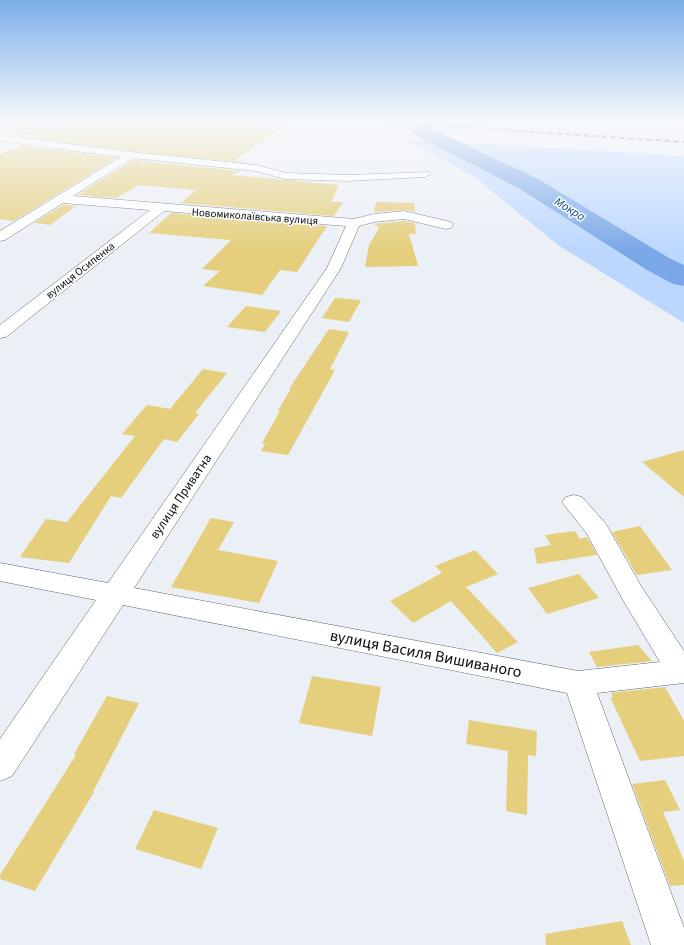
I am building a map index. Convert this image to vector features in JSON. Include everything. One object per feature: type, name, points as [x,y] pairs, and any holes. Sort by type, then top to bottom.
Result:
[{"type":"street","points":[[0,237],[117,164]]},
{"type":"street","points":[[219,164],[257,168],[285,176],[347,178],[425,174]]},
{"type":"street","name":"Новомиколаївська вулиця","points":[[62,199],[354,223],[374,218],[404,215],[446,225]]},
{"type":"street","name":"вулиця Осипенка","points":[[0,333],[160,208]]},
{"type":"street","name":"вулиця Приватна","points":[[0,766],[334,268],[354,223]]},
{"type":"street","points":[[574,502],[597,530],[632,593],[682,671]]},
{"type":"street","name":"вулиця Василя Вишиваного","points":[[0,572],[578,683],[682,671]]},
{"type":"street","points":[[578,683],[671,945]]},
{"type":"shaded area","points":[[451,164],[684,164],[684,323],[558,245],[475,177]]},
{"type":"building","points":[[0,164],[107,164],[14,221],[0,219]]},
{"type":"building","points":[[127,164],[173,164],[241,171],[232,175],[339,185],[331,202],[343,202],[334,216],[181,203],[196,190],[139,185],[116,198],[78,195]]},
{"type":"building","points":[[376,202],[414,203],[415,212],[404,210],[374,212]]},
{"type":"building","points":[[63,205],[76,206],[50,225],[34,223]]},
{"type":"building","points":[[171,213],[327,226],[297,272],[280,270],[262,295],[203,286],[220,271],[202,269],[231,240],[149,233]]},
{"type":"building","points":[[404,221],[415,223],[416,234],[409,234],[418,266],[365,267],[369,245],[379,228],[374,224]]},
{"type":"building","points":[[335,298],[361,300],[349,322],[322,318]]},
{"type":"building","points":[[246,306],[281,311],[265,332],[227,327]]},
{"type":"building","points":[[329,329],[349,332],[330,369],[335,370],[288,455],[261,451],[265,444],[262,443],[280,411],[278,410],[291,389],[289,389]]},
{"type":"building","points":[[203,369],[227,373],[195,413],[199,414],[177,442],[164,439],[121,498],[111,496],[69,563],[20,557],[46,519],[67,522],[135,436],[122,434],[147,405],[170,409]]},
{"type":"building","points":[[684,450],[684,497],[642,462]]},
{"type":"building","points":[[211,518],[234,522],[218,550],[278,561],[259,603],[171,587]]},
{"type":"building","points":[[640,526],[672,570],[637,575],[612,532]]},
{"type":"building","points":[[575,531],[580,539],[587,537],[597,555],[537,564],[534,548],[551,545],[545,535]]},
{"type":"building","points":[[475,550],[498,574],[466,587],[518,642],[497,653],[451,601],[413,623],[390,601],[442,573],[435,566]]},
{"type":"building","points":[[579,574],[599,598],[547,614],[528,588]]},
{"type":"building","points":[[638,645],[652,661],[597,667],[589,652]]},
{"type":"building","points":[[312,676],[381,687],[372,736],[299,723]]},
{"type":"building","points":[[665,687],[684,721],[684,756],[640,761],[610,697],[613,697],[611,693]]},
{"type":"building","points":[[107,696],[139,703],[94,792],[35,891],[0,879],[0,875],[76,755],[74,754]]},
{"type":"building","points":[[469,720],[537,731],[536,756],[528,755],[527,815],[506,811],[508,751],[466,744]]},
{"type":"building","points":[[665,780],[680,810],[663,812],[684,861],[684,885],[670,886],[632,784]]},
{"type":"building","points":[[154,810],[218,828],[201,869],[135,849]]},
{"type":"building","points":[[622,921],[631,945],[546,945],[545,934]]},
{"type":"waterway","name":"Мокра","points":[[488,164],[529,184],[658,264],[684,277]]}]
